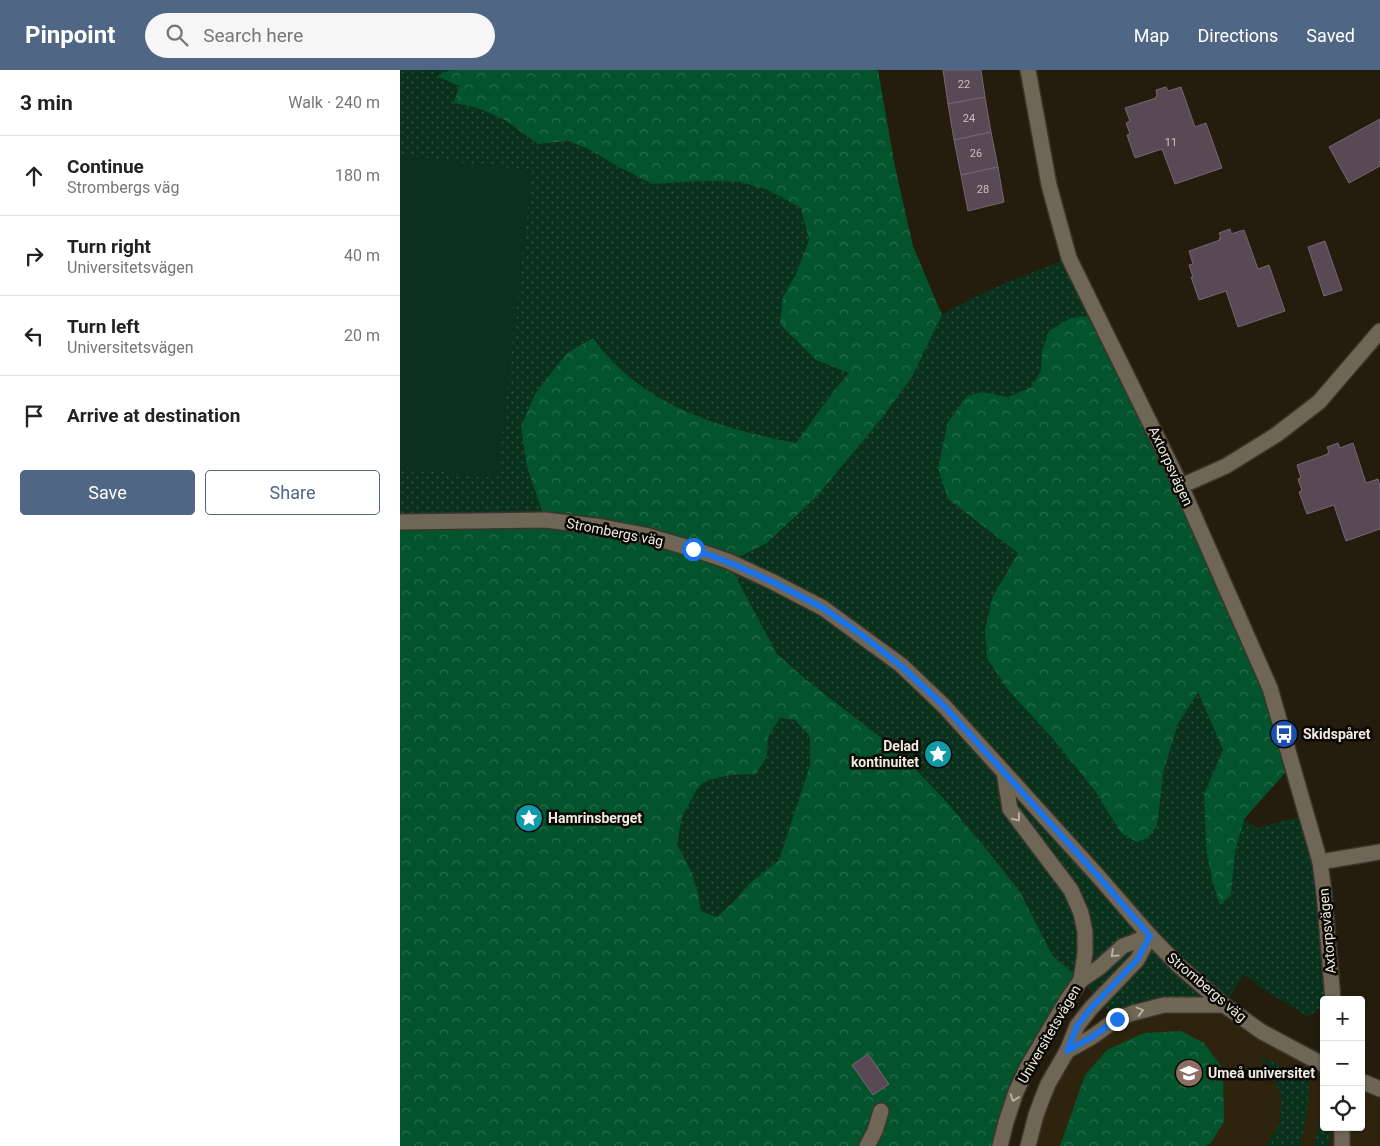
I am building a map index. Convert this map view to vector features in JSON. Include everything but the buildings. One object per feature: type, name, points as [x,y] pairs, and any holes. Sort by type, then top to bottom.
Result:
[{"type":"street","name":"Axtorpsvägen","points":[[1028,70],[1049,185],[1069,258],[1181,486],[1270,688],[1320,862],[1333,996]]},
{"type":"street","points":[[1181,486],[1226,466],[1276,435],[1319,402],[1380,331]]},
{"type":"street","name":"Strombergs väg","points":[[400,522],[546,520],[603,527],[645,535],[693,549],[728,562],[773,582],[823,608],[901,666],[944,706],[1178,965],[1224,1005],[1262,1032],[1320,1064]]},
{"type":"street","name":"Universitetsvägen","points":[[1004,772],[1010,810],[1071,890],[1081,913],[1085,932],[1081,980]]},
{"type":"street","points":[[1320,862],[1380,852]]},
{"type":"street","name":"Universitetsvägen","points":[[1000,1146],[1016,1092],[1028,1066],[1081,980],[1100,967],[1123,946],[1150,936]]},
{"type":"street","name":"Universitetsvägen","points":[[1028,1146],[1036,1115],[1048,1084],[1067,1051],[1077,1026],[1091,1008],[1137,960],[1150,936]]},
{"type":"street","name":"Universitetsvägen","points":[[1067,1051],[1092,1037],[1117,1019],[1133,1013],[1164,1005],[1224,1005]]},
{"type":"street","points":[[1365,1083],[1380,1089]]},
{"type":"street","points":[[867,1146],[875,1131],[881,1110]]},
{"type":"street","points":[[1342,1131],[1342,1146]]},
{"type":"shaded area","name":"Umeå universitet","points":[[1224,1005],[1320,1063],[1320,1131],[1365,1131],[1365,1083],[1380,1089],[1380,1146],[1028,1146],[1059,1065],[1133,1013]]},
{"type":"green space","points":[[400,70],[450,70],[438,76],[459,86],[455,103],[478,108],[503,119],[537,144],[569,141],[590,150],[652,184],[707,181],[739,182],[766,189],[801,208],[809,240],[796,274],[783,297],[816,360],[849,373],[796,443],[739,429],[684,410],[634,380],[612,361],[592,338],[567,353],[536,392],[527,467],[545,520],[400,522]]},
{"type":"green space","name":"Hamrinsberget","points":[[450,70],[878,70],[895,167],[913,246],[942,315],[912,377],[882,418],[818,495],[767,543],[728,562],[777,654],[809,682],[897,750],[945,800],[1020,892],[1052,955],[1081,980],[1039,1046],[1000,1146],[400,1146],[400,522],[545,520],[527,467],[521,427],[536,392],[567,353],[593,338],[612,361],[634,381],[658,397],[711,421],[739,430],[796,443],[849,373],[816,360],[780,324],[783,297],[796,274],[809,240],[801,208],[766,189],[739,182],[707,181],[652,184],[590,150],[569,141],[538,144],[503,119],[478,108],[454,103],[459,86],[437,76]],"holes":[[[780,718],[795,720],[810,737],[810,765],[779,860],[750,883],[717,917],[701,911],[691,871],[677,844],[682,817],[698,787],[709,780],[731,775],[756,774],[767,756],[768,737]]]},
{"type":"green space","points":[[400,155],[532,171],[497,478],[400,467]]},
{"type":"green space","points":[[1069,258],[1097,315],[1042,351],[1041,371],[1031,387],[1008,397],[982,392],[948,499],[1018,553],[1003,577],[1008,690],[1053,739],[1096,792],[1121,833],[1157,825],[1164,769],[1178,724],[1197,691],[1223,750],[1204,794],[1206,847],[1212,880],[1220,904],[1231,895],[1235,852],[1244,819],[1257,828],[1307,815],[1330,996],[1320,996],[1320,1008],[1308,1017],[1261,988],[1244,974],[1224,1005],[1164,1005],[1117,1019],[1081,980],[1052,955],[1020,892],[988,850],[945,800],[897,750],[809,682],[777,654],[728,561],[767,543],[818,495],[882,418],[912,377],[942,315],[972,298]]},
{"type":"green space","points":[[1097,315],[1181,486],[1293,764],[1244,819],[1235,852],[1231,895],[1220,905],[1212,880],[1206,847],[1204,794],[1223,750],[1198,692],[1178,724],[1164,769],[1157,825],[1148,838],[1137,842],[1121,833],[1096,792],[1053,739],[1008,690],[987,658],[985,629],[993,596],[1018,553],[948,499],[938,468],[948,422],[967,396],[982,392],[1008,397],[1031,387],[1041,371],[1042,351],[1049,331],[1071,318]]},
{"type":"green space","points":[[780,718],[795,720],[810,737],[810,765],[779,860],[750,883],[717,917],[701,911],[691,871],[677,844],[682,817],[698,787],[709,780],[731,775],[767,757],[768,737]]},
{"type":"green space","points":[[1181,1031],[1204,1043],[1223,1069],[1224,1121],[1211,1143],[1206,1146],[1060,1146],[1085,1075],[1107,1050],[1144,1033]]},
{"type":"green space","points":[[1261,1056],[1309,1081],[1307,1115],[1300,1146],[1265,1146],[1280,1124],[1281,1094]]},
{"type":"green space","points":[[1320,1118],[1320,1131],[1330,1131],[1329,1146],[1314,1146]]},
{"type":"place","name":"Skidspåret","points":[[1284,734]]},
{"type":"place","name":"Delad kontinuitet","points":[[938,754]]},
{"type":"place","name":"Hamrinsberget","points":[[529,818]]},
{"type":"place","name":"Umeå universitet","points":[[1189,1073]]},
{"type":"route","points":[[693,549],[773,582],[823,608],[901,666],[944,706],[1098,876],[1150,936],[1137,960],[1108,989],[1077,1026],[1067,1051],[1092,1037],[1117,1019]]}]
